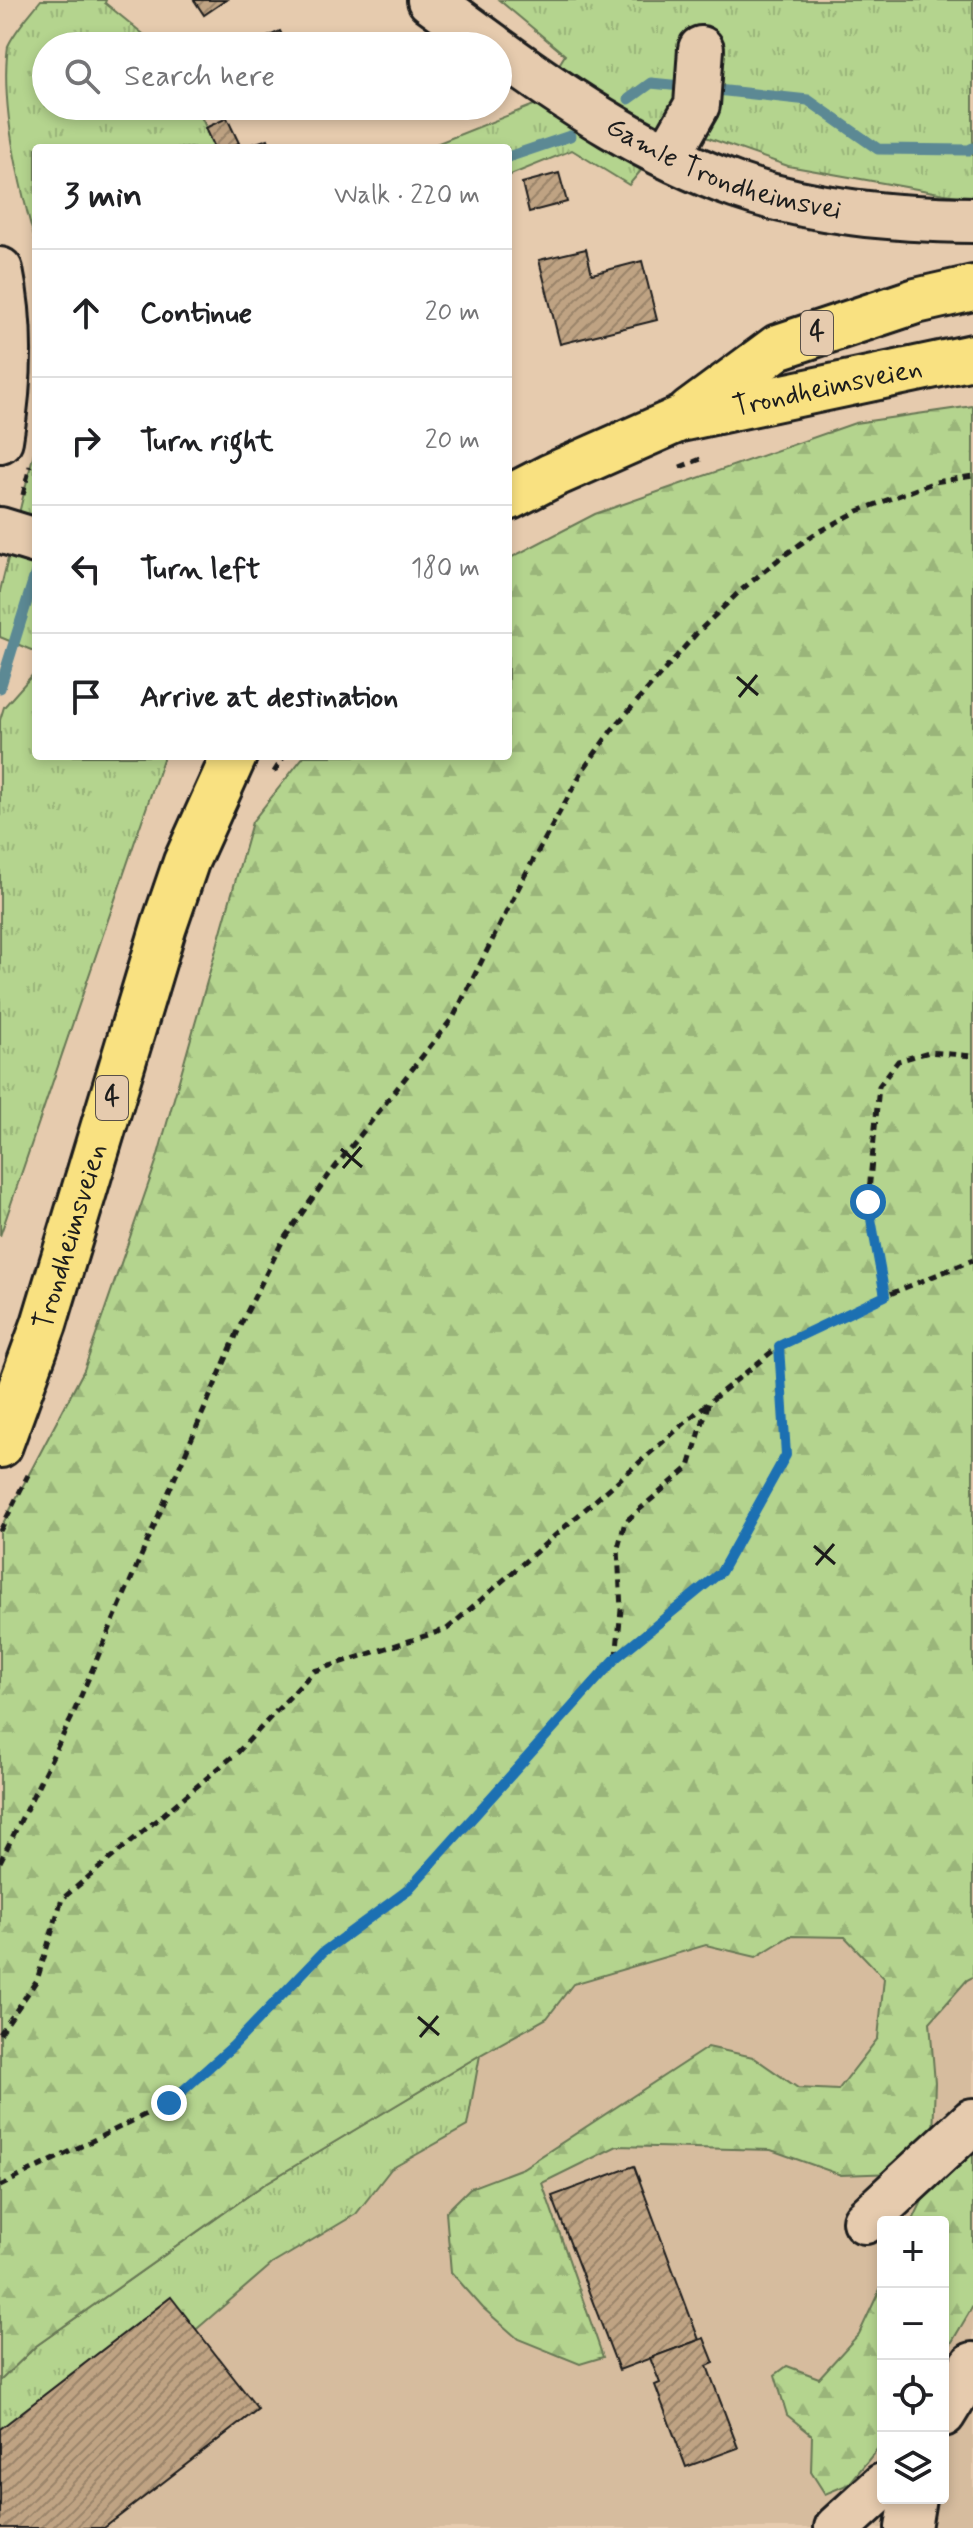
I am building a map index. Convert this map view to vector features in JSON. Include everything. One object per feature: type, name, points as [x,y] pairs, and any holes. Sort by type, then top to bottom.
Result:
[{"type":"highway","name":"Trondheimsveien","points":[[680,419],[778,347],[916,301],[973,288]]},
{"type":"highway","name":"Trondheimsveien","points":[[512,496],[680,419],[973,357]]},
{"type":"highway","name":"Trondheimsveien","points":[[0,1445],[44,1324],[164,926],[186,862],[232,760]]},
{"type":"street","points":[[430,0],[474,32]]},
{"type":"street","name":"Gamle Trondheimsvei","points":[[512,60],[589,112],[668,156],[738,186],[864,214],[973,220]]},
{"type":"street","points":[[668,156],[699,75]]},
{"type":"street","points":[[0,270],[9,327],[6,403],[0,440]]},
{"type":"street","points":[[0,530],[32,540]]},
{"type":"street","points":[[865,2221],[973,2121]]},
{"type":"street","points":[[949,2404],[973,2365]]},
{"type":"street","points":[[837,2528],[877,2491]]},
{"type":"street","points":[[908,2528],[912,2504]]},
{"type":"path","points":[[668,471],[706,457]]},
{"type":"path","points":[[0,1862],[71,1719],[241,1324],[283,1240],[329,1175],[454,1016],[525,875],[583,770],[611,731],[696,634],[740,591],[779,559],[813,535],[858,511],[935,482],[973,476]]},
{"type":"path","points":[[885,1296],[868,1202],[879,1086],[898,1061],[929,1052],[973,1056]]},
{"type":"path","points":[[0,2034],[37,1980],[62,1899],[238,1752],[314,1671],[447,1629],[709,1402],[779,1346],[885,1296],[973,1260]]},
{"type":"path","points":[[0,2186],[169,2103],[233,2046],[323,1952],[409,1889],[616,1658],[721,1572],[786,1455],[779,1346]]},
{"type":"path","points":[[616,1658],[621,1610],[618,1548],[625,1522],[689,1467],[709,1402]]},
{"type":"shaded area","points":[[790,1936],[845,1937],[884,1977],[878,2038],[838,2090],[798,2088],[753,2057],[523,2168],[470,2188],[451,2272],[483,2308],[518,2339],[603,2356],[541,2183],[617,2146],[771,2150],[841,2175],[935,2083],[930,2022],[973,1977],[973,2528],[0,2528],[0,2467],[198,2328],[272,2264],[356,2214],[391,2169],[467,2126],[480,2055],[547,2018],[573,1984],[706,1945],[756,1957]]},
{"type":"green space","points":[[41,0],[106,0],[105,3],[141,32],[32,32],[32,120],[203,120],[214,144],[32,144],[32,229],[13,145],[7,94],[8,46]]},
{"type":"green space","points":[[499,0],[973,0],[973,199],[788,166],[677,127],[629,185],[572,150],[512,174],[512,144],[436,144],[496,120],[512,120],[512,114],[534,105],[565,55]]},
{"type":"green space","points":[[973,406],[973,1977],[930,2022],[935,2083],[933,2135],[895,2173],[841,2175],[771,2150],[617,2146],[542,2183],[603,2357],[580,2364],[518,2339],[483,2308],[451,2272],[446,2212],[470,2188],[523,2168],[708,2047],[753,2057],[798,2088],[838,2090],[878,2038],[884,1978],[845,1937],[790,1936],[756,1957],[706,1945],[573,1984],[547,2018],[266,2183],[36,2346],[0,2381],[0,1529],[84,1370],[156,1162],[252,822],[301,760],[512,760],[512,557],[595,514],[855,423]]},
{"type":"green space","points":[[32,460],[32,650],[0,637],[0,591]]},
{"type":"green space","points":[[32,676],[32,760],[163,760],[0,1236],[0,720],[4,707]]},
{"type":"green space","points":[[480,2055],[467,2126],[391,2169],[356,2214],[272,2264],[198,2328],[76,2420],[0,2467],[0,2381],[36,2346],[266,2183]]},
{"type":"green space","points":[[973,2150],[973,2306],[949,2347],[949,2216],[915,2216],[924,2197]]},
{"type":"green space","points":[[877,2296],[877,2449],[849,2484],[825,2494],[811,2472],[812,2435],[787,2415],[775,2375],[787,2366],[819,2378],[859,2334]]},
{"type":"building","points":[[194,0],[226,0],[204,15]]},
{"type":"building","points":[[228,120],[239,143],[212,144],[205,128]]},
{"type":"building","points":[[268,139],[270,144],[253,144]]},
{"type":"building","points":[[559,173],[567,202],[529,212],[522,183]]},
{"type":"building","points":[[586,249],[592,274],[642,261],[657,320],[560,344],[539,260]]},
{"type":"building","points":[[634,2166],[699,2340],[619,2370],[552,2196]]},
{"type":"building","points":[[171,2297],[258,2409],[104,2528],[0,2528],[0,2429]]},
{"type":"building","points":[[704,2338],[714,2363],[707,2366],[738,2448],[686,2467],[655,2385],[660,2383],[650,2358]]},
{"type":"waterway","points":[[629,99],[651,83],[691,87]]},
{"type":"waterway","points":[[708,89],[808,100],[878,149],[973,148]]},
{"type":"waterway","points":[[512,156],[570,136]]},
{"type":"waterway","points":[[0,688],[32,585]]},
{"type":"route","points":[[169,2103],[233,2046],[323,1952],[409,1889],[616,1658],[721,1572],[786,1455],[779,1346],[885,1296],[868,1202]]}]
